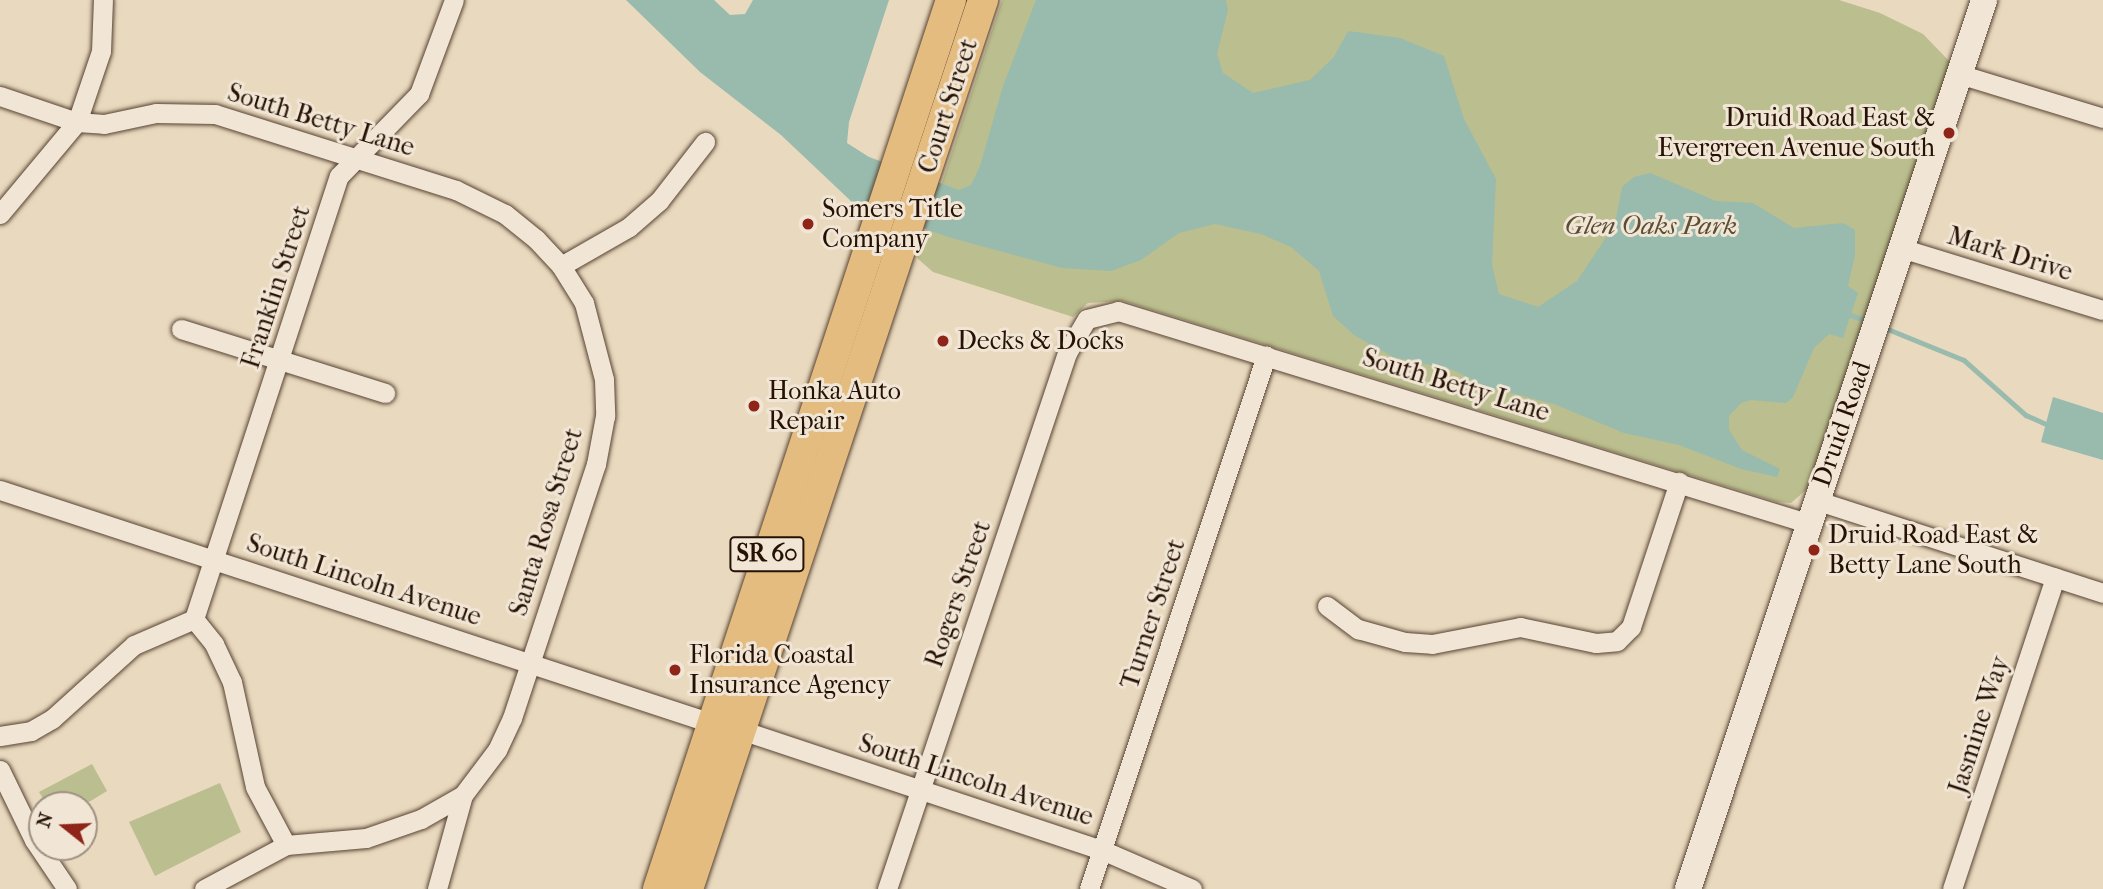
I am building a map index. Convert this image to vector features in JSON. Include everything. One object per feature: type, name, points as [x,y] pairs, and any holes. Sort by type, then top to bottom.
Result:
[{"type":"main road","name":"Court Street","points":[[658,889],[951,0]]},
{"type":"main road","name":"Court Street","points":[[689,888],[983,0]]},
{"type":"main road","points":[[741,730],[740,683],[769,593],[773,534]]},
{"type":"main road","points":[[689,888],[689,853],[714,764],[711,723]]},
{"type":"street","points":[[0,214],[77,122],[102,51],[103,0]]},
{"type":"street","name":"Franklin Street","points":[[194,619],[339,176],[355,156],[419,94],[454,0]]},
{"type":"street","name":"Druid Road","points":[[1688,889],[1811,512],[1984,0]]},
{"type":"street","points":[[1959,74],[2103,118]]},
{"type":"street","name":"South Betty Lane","points":[[0,96],[77,122],[104,124],[156,113],[215,114],[355,156],[456,190],[505,214],[561,266]]},
{"type":"street","points":[[561,266],[629,227],[659,201],[705,142]]},
{"type":"street","name":"Mark Drive","points":[[1901,248],[2103,310]]},
{"type":"street","name":"Santa Rosa Street","points":[[437,889],[463,795],[497,750],[530,662],[596,464],[605,416],[596,337],[584,303],[561,266]]},
{"type":"street","name":"South Betty Lane","points":[[1087,319],[1118,311],[1679,482],[1811,512],[2103,593]]},
{"type":"street","name":"Rogers Street","points":[[887,889],[1067,353],[1087,319]]},
{"type":"street","points":[[181,329],[385,393]]},
{"type":"street","name":"Turner Street","points":[[1089,889],[1266,356]]},
{"type":"street","points":[[808,431],[837,440]]},
{"type":"street","points":[[1327,606],[1358,629],[1405,642],[1432,644],[1521,627],[1596,643],[1617,641],[1630,627],[1679,482]]},
{"type":"street","name":"South Lincoln Avenue","points":[[0,490],[711,723]]},
{"type":"street","name":"Jasmine Way","points":[[1952,889],[2055,578]]},
{"type":"street","points":[[0,736],[31,731],[52,719],[134,645],[194,619],[214,644],[232,682],[255,787],[286,845]]},
{"type":"street","name":"South Lincoln Avenue","points":[[741,730],[1102,850],[1192,889]]},
{"type":"street","points":[[0,771],[34,840],[67,889]]},
{"type":"street","points":[[204,889],[286,845],[366,838],[421,819],[463,795]]},
{"type":"green space","name":"Glen Oaks Park","points":[[1002,0],[1839,0],[1880,13],[1923,34],[1951,63],[1807,489],[1791,503],[1777,502],[1123,301],[1088,303],[1073,317],[933,272],[917,258]]},
{"type":"green space","points":[[92,764],[107,791],[98,796],[98,791],[41,791]]},
{"type":"green space","points":[[220,783],[241,832],[155,876],[129,822]]},
{"type":"shaded area","points":[[626,0],[714,0],[730,15],[745,14],[753,0],[889,0],[849,122],[847,143],[869,157],[959,190],[971,185],[980,166],[1003,86],[1036,0],[1226,0],[1228,10],[1217,54],[1223,73],[1253,93],[1310,80],[1334,57],[1348,31],[1400,38],[1444,56],[1464,119],[1496,179],[1492,265],[1499,294],[1538,307],[1577,281],[1615,224],[1622,187],[1634,177],[1650,173],[1716,201],[1753,203],[1794,228],[1843,223],[1855,230],[1855,256],[1848,286],[1858,293],[1843,338],[1829,334],[1814,348],[1793,397],[1786,403],[1751,400],[1741,403],[1729,416],[1729,430],[1742,450],[1780,469],[1777,477],[1741,469],[1679,445],[1624,433],[1554,404],[1485,386],[1453,370],[1393,357],[1354,335],[1333,316],[1319,271],[1291,247],[1261,234],[1215,224],[1179,233],[1141,260],[1111,271],[1062,268],[948,237],[853,203],[781,135],[700,72]]},
{"type":"shaded area","points":[[2053,397],[2103,413],[2103,460],[2041,442]]},
{"type":"waterway","points":[[1850,315],[1868,321]]},
{"type":"waterway","points":[[1883,327],[1964,360],[2026,415],[2051,426]]},
{"type":"place","name":"Druid Road East & Evergreen Avenue South","points":[[1949,133]]},
{"type":"place","name":"Somers Title Company","points":[[808,224]]},
{"type":"place","name":"Decks & Docks","points":[[943,341]]},
{"type":"place","name":"Honka Auto Repair","points":[[754,406]]},
{"type":"place","name":"Druid Road East & Betty Lane South","points":[[1814,550]]},
{"type":"place","name":"Florida Coastal Insurance Agency","points":[[675,670]]}]
